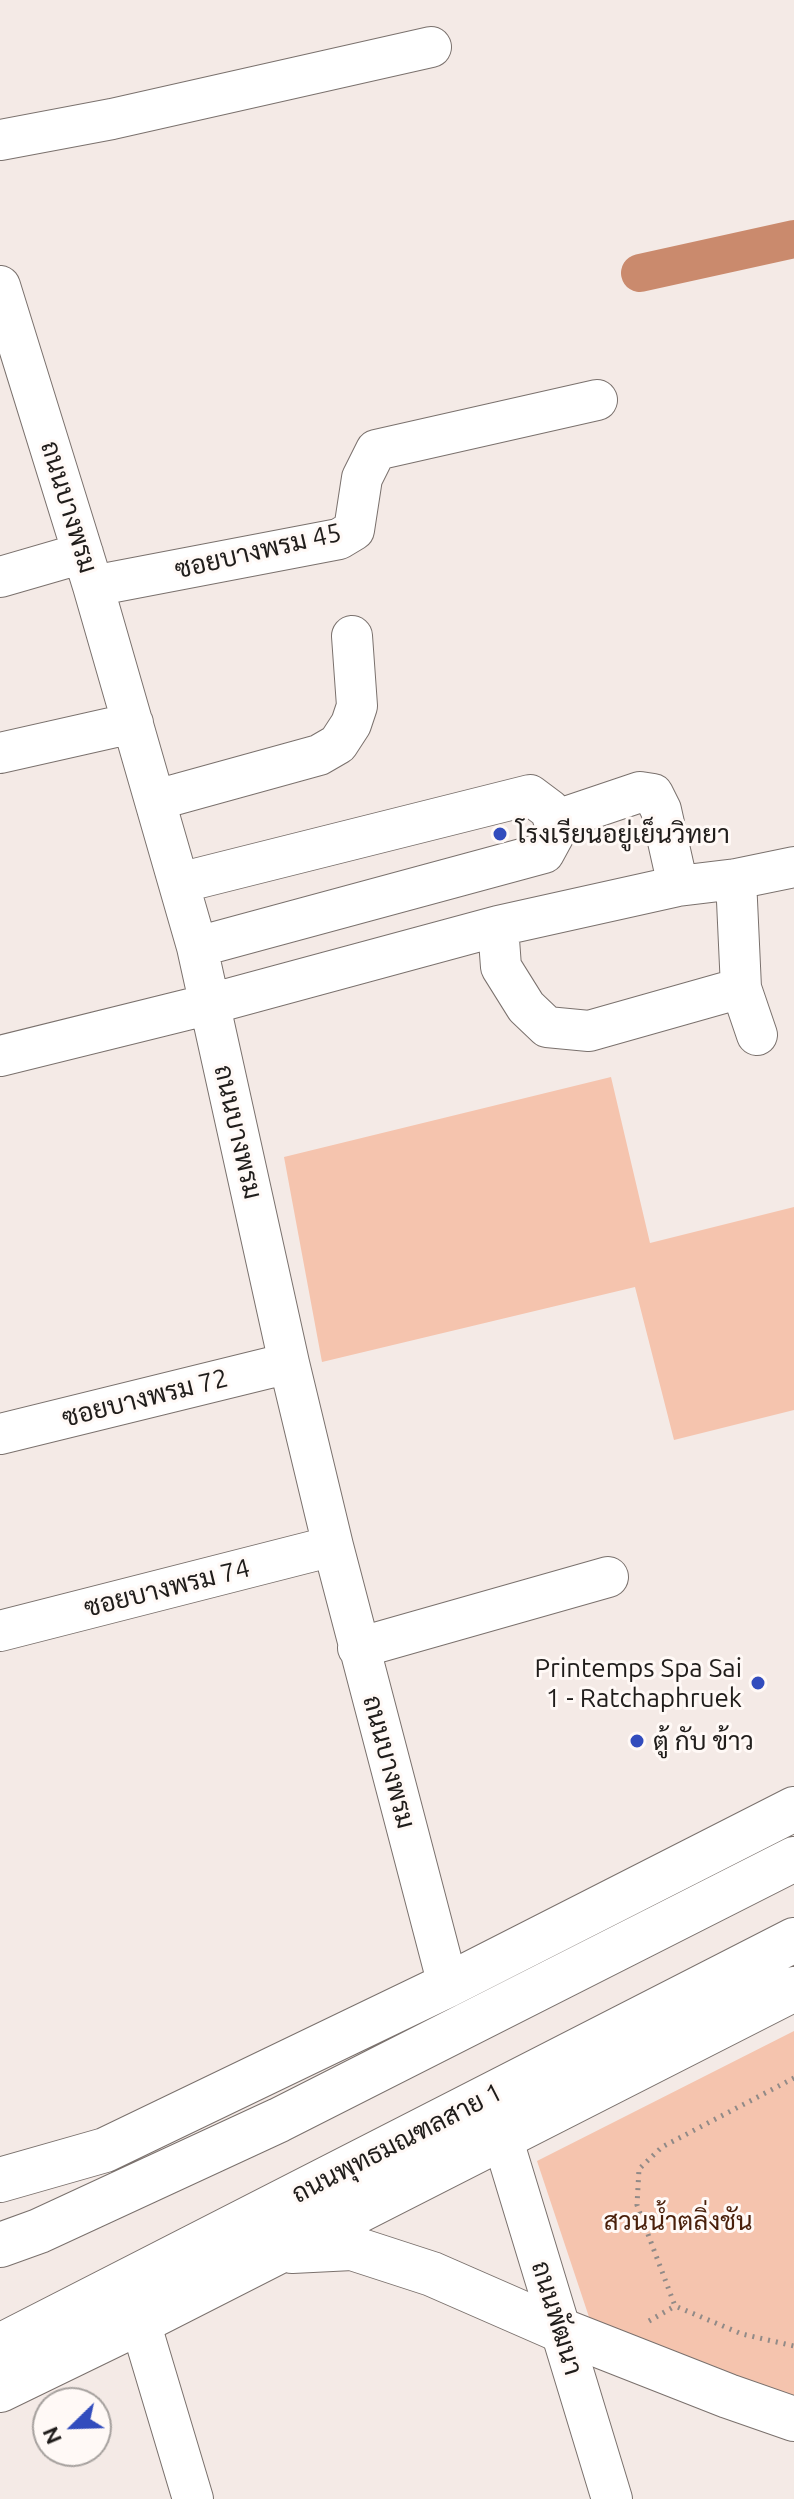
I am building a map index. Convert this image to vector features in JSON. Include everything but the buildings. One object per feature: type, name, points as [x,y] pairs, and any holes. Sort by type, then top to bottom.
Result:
[{"type":"main road","points":[[725,1844],[794,1790]]},
{"type":"main road","points":[[0,2215],[105,2150],[448,1985],[794,1809]]},
{"type":"main road","points":[[0,2245],[39,2231],[279,2120],[794,1859]]},
{"type":"main road","name":"ถนนพุทธมณฑลสาย 1","points":[[18,2337],[794,1940]]},
{"type":"main road","points":[[0,2390],[198,2293],[794,1989]]},
{"type":"main road","points":[[0,2180],[105,2150]]},
{"type":"main road","points":[[279,2251],[352,2248],[432,2274],[560,2330],[794,2419]]},
{"type":"main road","points":[[18,2337],[198,2293]]},
{"type":"street","points":[[0,140],[112,119],[431,47]]},
{"type":"street","name":"ถนนบางพรม","points":[[0,286],[11,356],[85,557],[197,947],[333,1546],[448,1985]]},
{"type":"street","name":"ซอยบางพรม 45","points":[[85,557],[339,539],[354,530],[362,478],[376,450],[597,400]]},
{"type":"street","points":[[0,555],[85,557]]},
{"type":"street","points":[[0,577],[85,557]]},
{"type":"street","points":[[156,800],[319,755],[338,744],[351,724],[357,706],[352,636]]},
{"type":"street","points":[[0,753],[133,723]]},
{"type":"street","points":[[554,821],[640,792],[653,794],[661,810],[678,886]]},
{"type":"street","points":[[179,883],[530,795],[550,810],[554,821],[556,831],[544,853],[197,947]]},
{"type":"street","points":[[0,1056],[210,1004],[498,926],[678,886],[736,879],[794,867]]},
{"type":"street","points":[[736,879],[741,988],[757,1035]]},
{"type":"street","points":[[498,926],[501,967],[526,1007],[547,1027],[589,1031],[741,988]]},
{"type":"street","name":"ซอยบางพรม 72","points":[[0,1434],[289,1363]]},
{"type":"street","name":"ซอยบางพรม 74","points":[[0,1631],[333,1546]]},
{"type":"street","points":[[358,1648],[608,1577]]},
{"type":"street","name":"ถนนพัฒนา","points":[[502,2137],[612,2499]]},
{"type":"street","points":[[140,2322],[193,2499]]},
{"type":"path","points":[[794,2078],[662,2147],[639,2169],[637,2205],[675,2306],[742,2334],[794,2346]]},
{"type":"green space","points":[[611,1077],[650,1243],[794,1207],[794,1410],[674,1440],[635,1287],[322,1362],[284,1157]]},
{"type":"green space","name":"สวนน้ำตลิ่งชัน","points":[[794,2031],[794,2402],[595,2335],[537,2161]]},
{"type":"waterway","points":[[640,273],[794,239]]},
{"type":"place","name":"โรงเรียนอยู่เย็นวิทยา","points":[[500,834]]},
{"type":"place","name":"Printemps Spa Sai 1 - Ratchaphruek","points":[[758,1683]]},
{"type":"place","name":"ตู้ กับ ข้าว","points":[[637,1741]]}]
